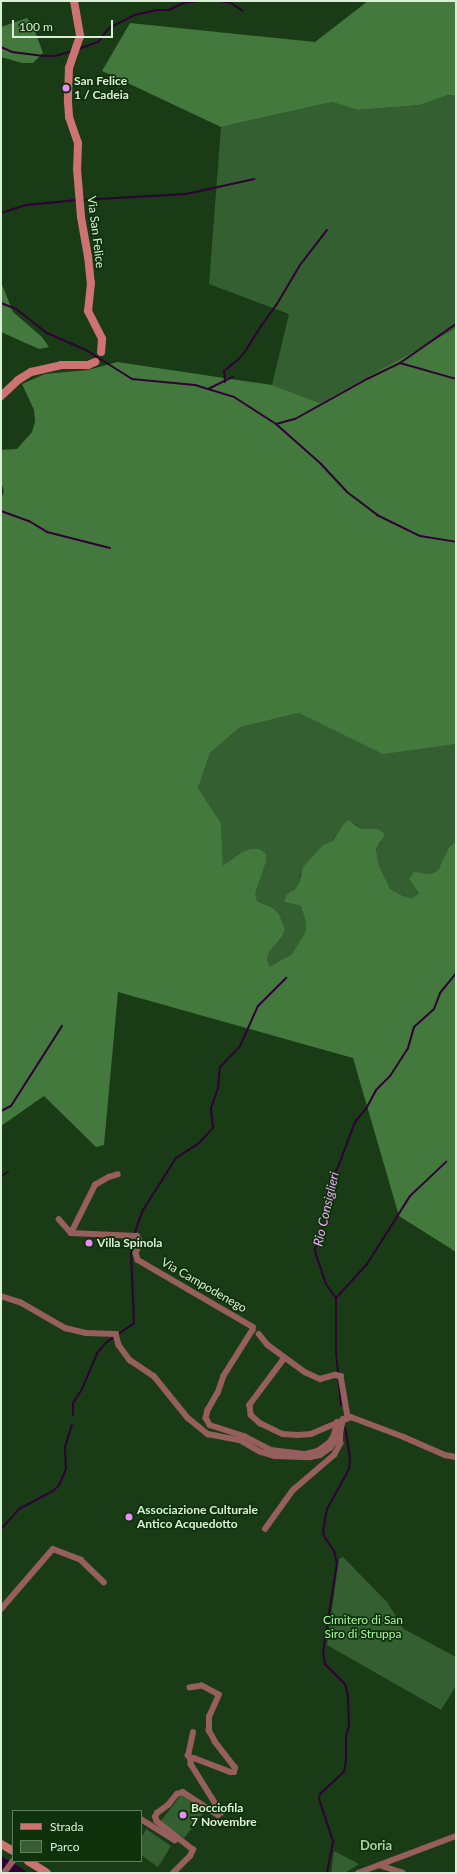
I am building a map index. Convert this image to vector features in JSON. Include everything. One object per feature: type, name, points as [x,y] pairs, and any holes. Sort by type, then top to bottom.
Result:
[{"type":"street","name":"Via San Felice","points":[[1,396],[18,380],[31,372],[61,365],[88,365],[95,362],[101,352],[102,339],[88,311],[90,283],[88,256],[79,195],[77,169],[78,143],[69,117],[69,68],[78,45],[80,28],[74,1]]},
{"type":"street","points":[[59,1219],[71,1233],[95,1185],[118,1174]]},
{"type":"street","name":"Via Campodenego","points":[[71,1233],[135,1236],[141,1242],[136,1253],[138,1260],[251,1325],[253,1330],[224,1376],[208,1410],[206,1416],[208,1422],[223,1430],[244,1436],[271,1450],[306,1454],[318,1451],[330,1442],[344,1419]]},
{"type":"street","points":[[1,1296],[20,1302],[65,1328],[86,1333],[116,1334],[120,1345],[130,1360],[154,1376],[188,1418],[208,1434],[240,1440],[261,1452],[275,1456],[300,1458],[315,1457],[326,1452],[340,1434]]},
{"type":"street","points":[[259,1334],[268,1345],[285,1358],[318,1378],[337,1375],[342,1378],[344,1419],[340,1434],[340,1444],[334,1455],[293,1490],[265,1529]]},
{"type":"street","points":[[285,1358],[251,1403],[249,1409],[251,1415],[260,1423],[287,1435],[311,1434],[344,1419],[404,1437],[445,1456],[456,1458]]},
{"type":"street","points":[[1,1609],[53,1549],[81,1560],[104,1582]]},
{"type":"street","points":[[190,1688],[202,1686],[218,1695],[209,1717],[209,1731],[215,1742],[234,1766],[235,1770],[230,1772],[194,1758],[190,1758]]},
{"type":"street","points":[[172,1873],[192,1852],[192,1848],[157,1822],[155,1818],[157,1813],[177,1794],[186,1794],[218,1815],[221,1814],[191,1765],[190,1758],[188,1756],[193,1733]]},
{"type":"street","points":[[142,1820],[180,1844],[185,1844]]},
{"type":"street","points":[[358,1873],[456,1836]]},
{"type":"street","points":[[1,1844],[12,1850]]},
{"type":"street","points":[[4,1873],[13,1862]]},
{"type":"street","points":[[30,1862],[47,1873]]},
{"type":"street","points":[[379,1865],[403,1873]]},
{"type":"green space","points":[[368,1],[456,1],[456,96],[448,95],[420,105],[358,110],[332,102],[221,127],[102,71],[130,23],[315,42]]},
{"type":"green space","points":[[27,18],[33,26],[43,53],[33,63],[22,63],[1,57],[1,27]]},
{"type":"green space","points":[[448,95],[456,96],[456,328],[320,403],[272,385],[289,314],[209,284],[221,127],[332,102],[358,110],[420,105]]},
{"type":"green space","points":[[1,282],[13,312],[42,337],[49,347],[39,349],[1,332]]},
{"type":"green space","points":[[456,328],[456,744],[383,754],[299,713],[240,727],[210,753],[198,788],[221,823],[223,866],[242,852],[251,849],[259,849],[266,854],[266,862],[255,893],[257,901],[273,908],[279,914],[285,929],[282,937],[269,952],[267,960],[270,967],[292,954],[306,931],[306,923],[301,906],[284,902],[287,894],[294,890],[299,883],[303,867],[324,844],[333,841],[342,826],[348,820],[361,829],[378,829],[385,834],[376,849],[379,866],[390,889],[405,897],[413,898],[419,893],[409,879],[414,872],[431,874],[438,870],[449,847],[456,841],[456,1252],[399,1216],[353,1058],[118,992],[104,1145],[96,1147],[44,1096],[1,1126],[1,500],[4,491],[1,482],[1,450],[17,449],[32,432],[35,422],[34,410],[22,384],[45,374],[88,370],[117,362],[272,385],[320,403]]},
{"type":"green space","points":[[299,713],[383,753],[456,744],[456,841],[449,847],[438,870],[431,874],[423,873],[409,879],[419,893],[413,898],[405,897],[390,889],[385,882],[379,866],[376,849],[381,842],[378,829],[361,829],[355,824],[342,826],[333,841],[324,844],[300,875],[299,883],[284,902],[301,906],[306,923],[306,932],[292,954],[270,968],[267,960],[269,952],[282,937],[285,929],[279,914],[273,908],[257,901],[254,893],[266,862],[242,852],[223,867],[221,823],[198,788],[210,753],[240,727]]},
{"type":"green space","name":"Cimitero di San Siro di Struppa","points":[[343,1557],[387,1602],[404,1629],[456,1657],[456,1686],[441,1710],[327,1645],[339,1559]]},
{"type":"green space","name":"Bocciofila 7 Novembre","points":[[181,1795],[184,1795],[206,1810],[184,1838],[160,1822]]},
{"type":"green space","points":[[146,1829],[171,1846],[158,1867],[142,1856],[142,1836]]},
{"type":"green space","points":[[334,1851],[359,1864],[345,1873],[331,1873]]},
{"type":"shaded area","points":[[1,1856],[21,1868],[28,1873],[1,1873]]},
{"type":"waterway","points":[[78,49],[98,42],[109,28],[135,15],[156,10],[169,10],[183,3],[199,1]]},
{"type":"waterway","points":[[219,1],[231,3],[243,11]]},
{"type":"waterway","points":[[1,47],[12,52],[46,56],[55,56],[72,51]]},
{"type":"waterway","points":[[81,200],[186,194],[254,179]]},
{"type":"waterway","points":[[1,213],[26,205],[77,200]]},
{"type":"waterway","points":[[225,382],[224,371],[239,359],[246,350],[277,304],[300,265],[327,230]]},
{"type":"waterway","points":[[1,303],[16,309],[47,333],[86,350],[132,379],[195,385],[208,389],[233,377]]},
{"type":"waterway","points":[[276,424],[295,419],[367,379],[400,363],[456,324]]},
{"type":"waterway","points":[[400,363],[456,379]]},
{"type":"waterway","points":[[208,389],[234,397],[276,424],[321,464],[347,492],[377,515],[420,536],[456,542]]},
{"type":"waterway","points":[[1,511],[29,521],[47,532],[110,548]]},
{"type":"waterway","name":"Rio Consiglieri","points":[[341,1405],[336,1352],[336,1298],[326,1284],[315,1249],[318,1238],[327,1219],[332,1177],[338,1167],[355,1122],[366,1109],[376,1090],[390,1076],[408,1048],[414,1027],[434,1009],[440,993],[456,973]]},
{"type":"waterway","points":[[73,1415],[73,1403],[82,1389],[97,1353],[107,1342],[134,1323],[131,1254],[136,1229],[143,1210],[176,1158],[199,1143],[213,1128],[211,1108],[218,1088],[220,1067],[240,1046],[258,1006],[286,978]]},
{"type":"waterway","points":[[1,1111],[11,1106],[62,1026]]},
{"type":"waterway","points":[[336,1298],[367,1264],[410,1196],[446,1162]]},
{"type":"waterway","points":[[1,1176],[8,1172]]},
{"type":"waterway","points":[[1,1529],[19,1509],[53,1491],[59,1485],[66,1469],[65,1447],[72,1424]]},
{"type":"waterway","name":"Rio Consiglieri","points":[[327,1873],[333,1841],[319,1799],[320,1794],[344,1772],[346,1761],[346,1736],[349,1725],[348,1696],[345,1684],[325,1664],[323,1653],[337,1563],[334,1551],[324,1536],[323,1531],[327,1509],[349,1469],[350,1458],[345,1427]]},
{"type":"place","name":"San Felice 1 / Cadeia","points":[[66,88]]},
{"type":"place","name":"Villa Spinola","points":[[89,1243]]},
{"type":"place","name":"Associazione Culturale Antico Acquedotto","points":[[129,1517]]},
{"type":"place","name":"Bocciofila 7 Novembre","points":[[183,1815]]},
{"type":"district","name":"Doria","points":[[376,1845]]}]
